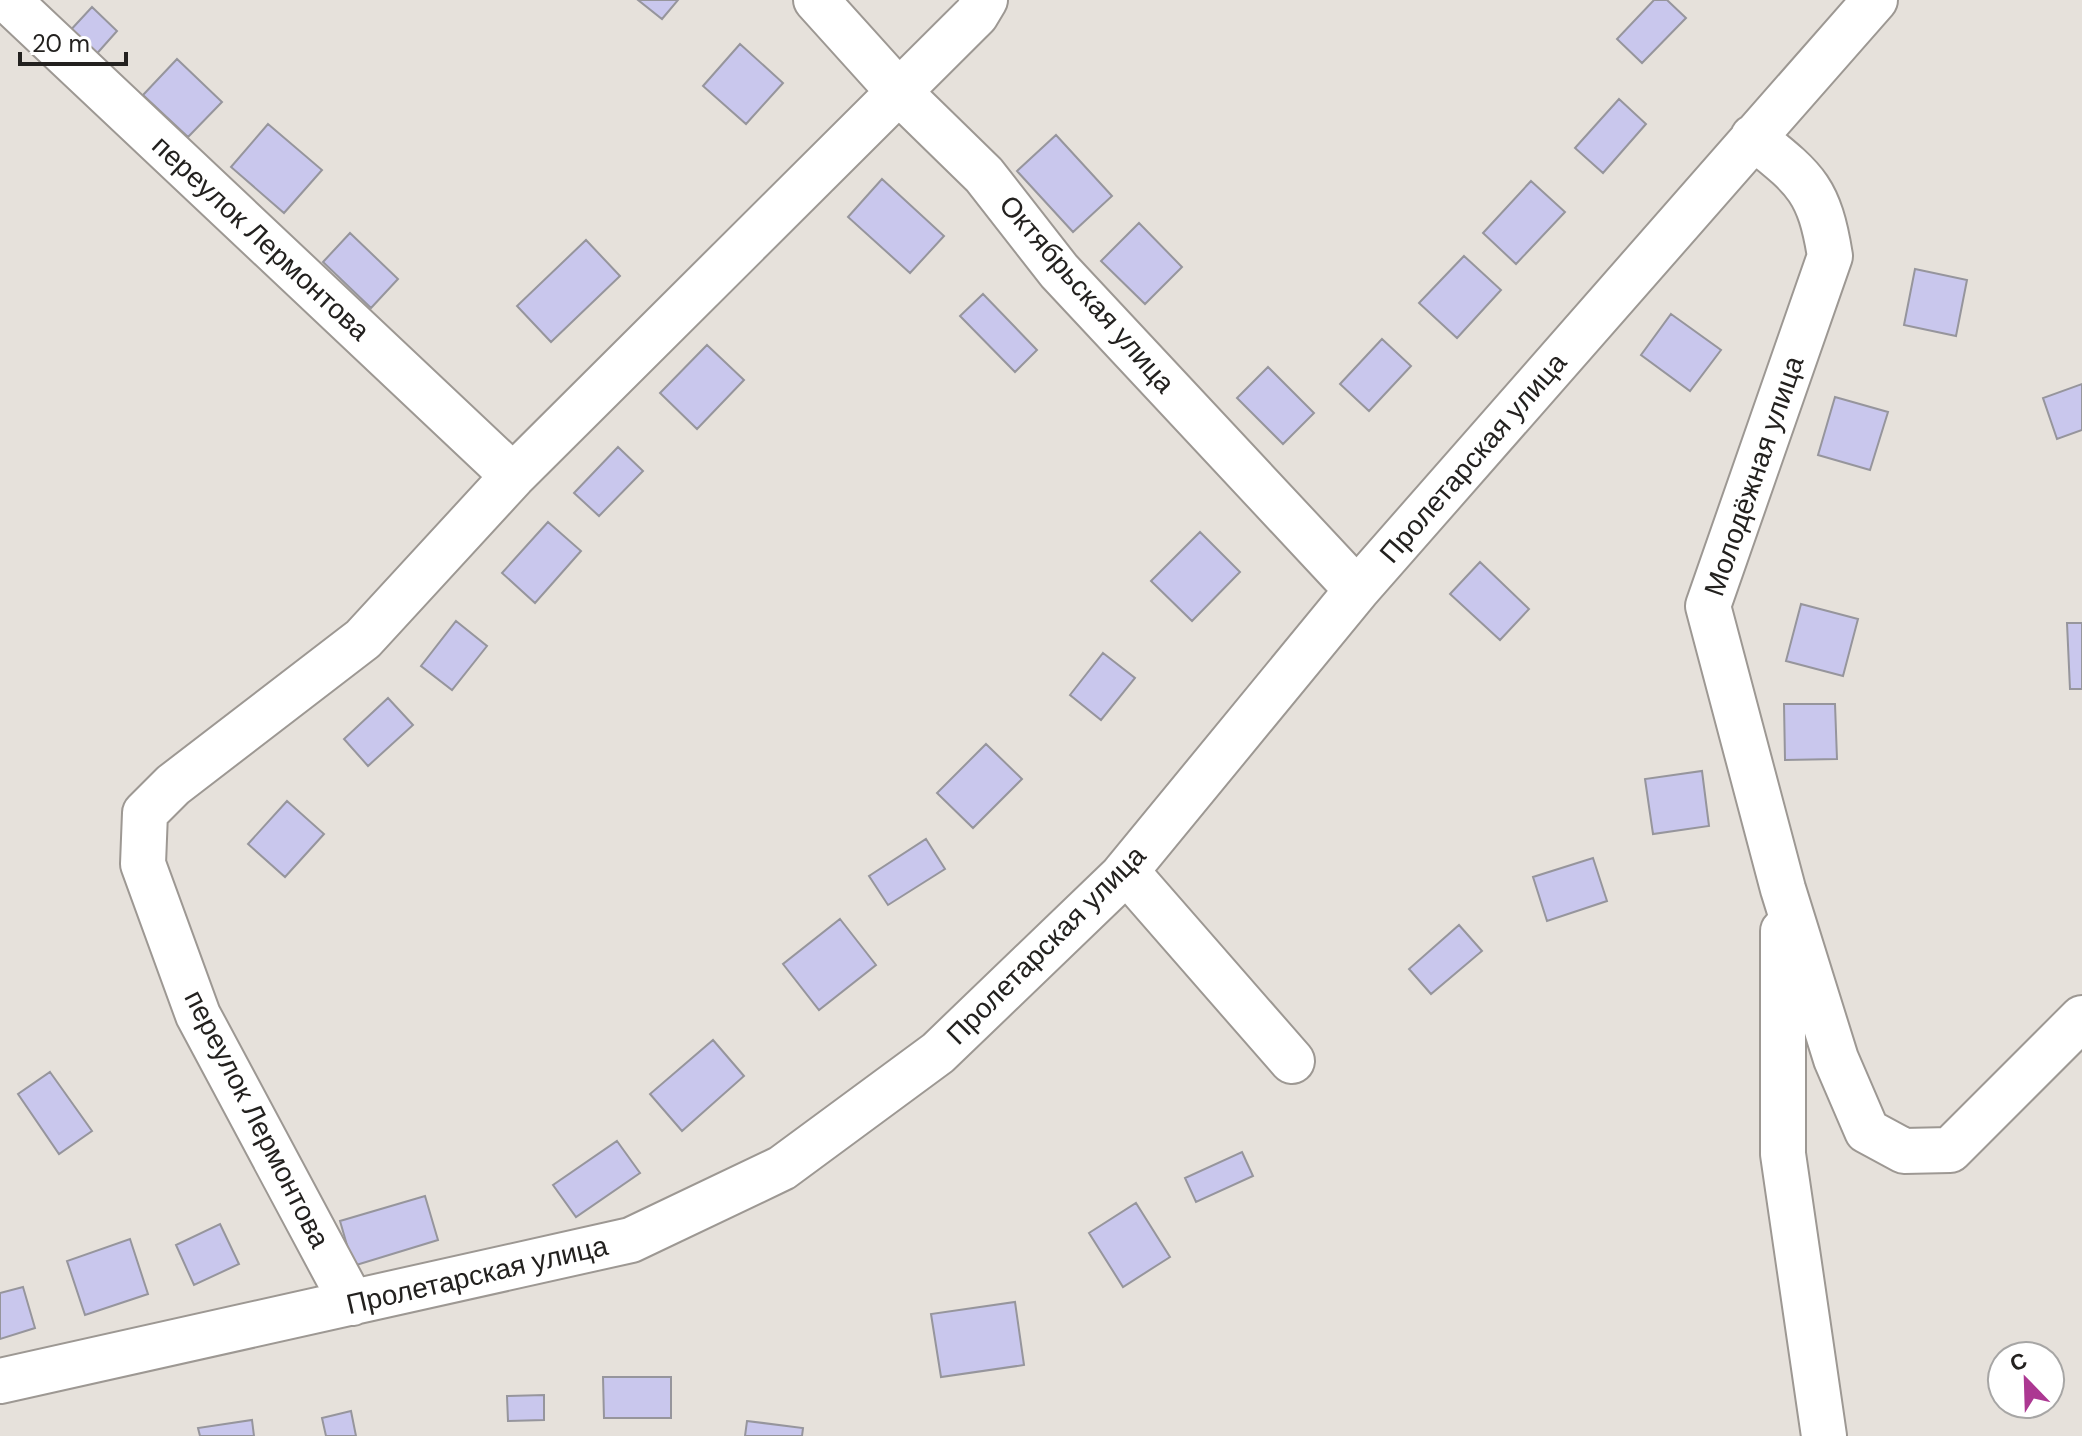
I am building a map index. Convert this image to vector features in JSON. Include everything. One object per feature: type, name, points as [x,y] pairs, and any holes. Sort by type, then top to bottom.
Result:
[{"type":"street","name":"переулок Лермонтова","points":[[8,0],[513,476]]},
{"type":"street","name":"Октябрьская улица","points":[[816,0],[899,92],[984,175],[1059,271],[1357,590]]},
{"type":"street","name":"переулок Лермонтова","points":[[352,1303],[198,1015],[143,864],[145,813],[173,785],[363,639],[513,476],[976,15],[985,0]]},
{"type":"street","name":"Пролетарская улица","points":[[0,1381],[631,1240],[782,1168],[938,1053],[1126,871],[1357,590],[1875,0]]},
{"type":"street","name":"Молодёжная улица","points":[[1753,137],[1805,180],[1823,215],[1830,256],[1708,606],[1783,889]]},
{"type":"street","points":[[1126,871],[1292,1061]]},
{"type":"street","points":[[1783,889],[1836,1059],[1867,1131],[1904,1151],[1950,1150],[2082,1018]]},
{"type":"street","points":[[1783,889],[1783,1154],[1824,1436]]},
{"type":"building","points":[[638,0],[678,0],[662,19]]},
{"type":"building","points":[[1654,0],[1667,0],[1686,18],[1642,63],[1617,39]]},
{"type":"building","points":[[92,7],[117,31],[93,58],[67,34]]},
{"type":"building","points":[[740,44],[783,83],[746,124],[703,86]]},
{"type":"building","points":[[177,59],[222,102],[188,137],[143,95]]},
{"type":"building","points":[[1619,99],[1646,124],[1603,173],[1575,148]]},
{"type":"building","points":[[268,124],[322,170],[284,213],[231,167]]},
{"type":"building","points":[[1056,135],[1112,196],[1073,232],[1017,171]]},
{"type":"building","points":[[882,179],[944,236],[910,273],[848,217]]},
{"type":"building","points":[[1531,181],[1565,212],[1516,264],[1483,233]]},
{"type":"building","points":[[1139,223],[1182,267],[1145,304],[1101,261]]},
{"type":"building","points":[[350,233],[398,279],[371,308],[323,262]]},
{"type":"building","points":[[586,240],[620,276],[551,342],[517,306]]},
{"type":"building","points":[[1464,256],[1501,290],[1457,338],[1419,303]]},
{"type":"building","points":[[1915,269],[1967,280],[1956,336],[1904,325]]},
{"type":"building","points":[[983,294],[1037,350],[1015,372],[960,316]]},
{"type":"building","points":[[1671,314],[1721,350],[1690,391],[1641,355]]},
{"type":"building","points":[[1382,339],[1411,366],[1369,411],[1340,384]]},
{"type":"building","points":[[707,345],[744,380],[697,429],[660,393]]},
{"type":"building","points":[[1268,367],[1314,413],[1283,444],[1237,398]]},
{"type":"building","points":[[2082,384],[2082,430],[2057,439],[2043,398]]},
{"type":"building","points":[[1835,397],[1888,412],[1870,470],[1818,455]]},
{"type":"building","points":[[618,447],[643,471],[599,516],[574,493]]},
{"type":"building","points":[[548,522],[581,551],[535,603],[502,573]]},
{"type":"building","points":[[1200,532],[1240,572],[1192,621],[1151,581]]},
{"type":"building","points":[[1480,562],[1529,609],[1500,640],[1450,594]]},
{"type":"building","points":[[1801,604],[1858,619],[1843,676],[1786,661]]},
{"type":"building","points":[[456,621],[487,646],[452,690],[421,666]]},
{"type":"building","points":[[2067,623],[2082,623],[2082,689],[2070,689]]},
{"type":"building","points":[[1103,653],[1135,678],[1101,720],[1070,695]]},
{"type":"building","points":[[388,698],[413,725],[368,766],[344,739]]},
{"type":"building","points":[[1784,704],[1835,704],[1837,759],[1785,760]]},
{"type":"building","points":[[986,744],[1022,779],[973,828],[937,793]]},
{"type":"building","points":[[1702,771],[1709,826],[1653,834],[1645,779]]},
{"type":"building","points":[[287,801],[324,834],[285,877],[248,844]]},
{"type":"building","points":[[926,839],[945,869],[888,905],[869,876]]},
{"type":"building","points":[[1593,858],[1607,901],[1547,921],[1533,877]]},
{"type":"building","points":[[840,919],[876,965],[819,1010],[783,964]]},
{"type":"building","points":[[1459,925],[1482,951],[1431,994],[1409,969]]},
{"type":"building","points":[[713,1040],[744,1076],[682,1131],[650,1094]]},
{"type":"building","points":[[50,1072],[92,1131],[59,1154],[18,1094]]},
{"type":"building","points":[[617,1141],[640,1173],[576,1217],[553,1185]]},
{"type":"building","points":[[1242,1152],[1253,1176],[1196,1202],[1185,1178]]},
{"type":"building","points":[[425,1196],[438,1240],[353,1266],[340,1221]]},
{"type":"building","points":[[1136,1203],[1170,1257],[1123,1287],[1089,1233]]},
{"type":"building","points":[[220,1224],[239,1264],[194,1285],[176,1245]]},
{"type":"building","points":[[130,1239],[148,1294],[85,1315],[67,1261]]},
{"type":"building","points":[[23,1287],[35,1328],[0,1339],[0,1293]]},
{"type":"building","points":[[1015,1302],[1024,1365],[941,1377],[931,1314]]},
{"type":"building","points":[[603,1377],[671,1377],[671,1418],[604,1418]]},
{"type":"building","points":[[544,1395],[544,1420],[508,1421],[507,1396]]},
{"type":"building","points":[[351,1411],[356,1436],[326,1436],[322,1418]]},
{"type":"building","points":[[252,1420],[254,1436],[200,1436],[198,1428]]},
{"type":"building","points":[[747,1421],[803,1428],[802,1436],[745,1436]]}]
